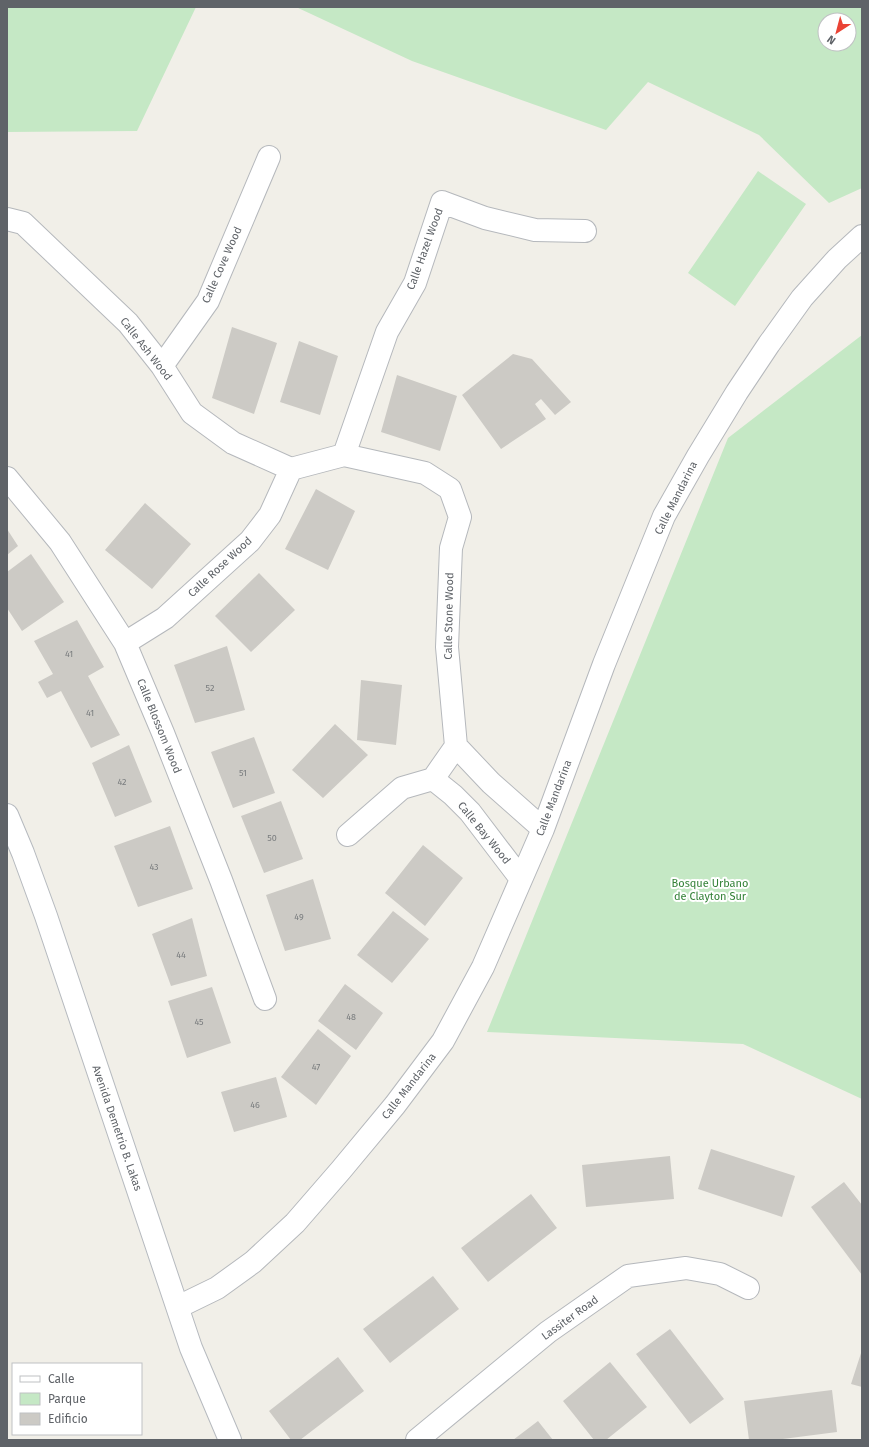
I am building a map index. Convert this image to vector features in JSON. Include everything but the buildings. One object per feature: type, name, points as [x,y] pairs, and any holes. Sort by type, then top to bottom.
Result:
[{"type":"street","name":"Calle Cove Wood","points":[[162,366],[208,301],[269,157]]},
{"type":"street","name":"Calle Hazel Wood","points":[[344,455],[388,332],[415,283],[442,202],[485,218],[534,230],[586,231]]},
{"type":"street","name":"Calle Ash Wood","points":[[7,219],[23,223],[128,323],[162,366],[192,413],[233,443],[290,469]]},
{"type":"street","name":"Calle Mandarina","points":[[178,1307],[217,1288],[253,1262],[295,1223],[395,1105],[443,1042],[483,967],[543,829],[604,664],[664,516],[737,392],[769,344],[802,298],[837,259],[862,236]]},
{"type":"street","points":[[290,469],[344,455]]},
{"type":"street","name":"Calle Stone Wood","points":[[344,455],[425,473],[450,489],[460,517],[451,548],[447,648],[456,746]]},
{"type":"street","name":"Calle Rose Wood","points":[[126,643],[165,618],[250,541],[270,515],[290,469]]},
{"type":"street","name":"Calle Blossom Wood","points":[[7,478],[60,542],[126,643],[221,880],[265,999]]},
{"type":"street","points":[[348,834],[402,788],[433,779],[456,746],[491,783],[543,829]]},
{"type":"street","name":"Calle Bay Wood","points":[[433,779],[453,795],[470,812],[521,879]]},
{"type":"street","name":"Avenida Demetrio B. Lakas","points":[[7,815],[23,853],[46,916],[191,1348],[230,1440]]},
{"type":"street","name":"Lassiter Road","points":[[416,1440],[548,1332],[628,1276],[686,1268],[720,1274],[748,1288]]},
{"type":"green space","points":[[7,7],[196,7],[137,131],[7,132]]},
{"type":"green space","points":[[296,7],[862,7],[862,188],[829,203],[759,135],[648,82],[606,130],[412,61]]},
{"type":"green space","points":[[758,171],[806,204],[735,306],[688,273]]},
{"type":"green space","name":"Bosque Urbano de Clayton Sur","points":[[862,335],[862,1099],[743,1044],[487,1032],[728,438]]}]
